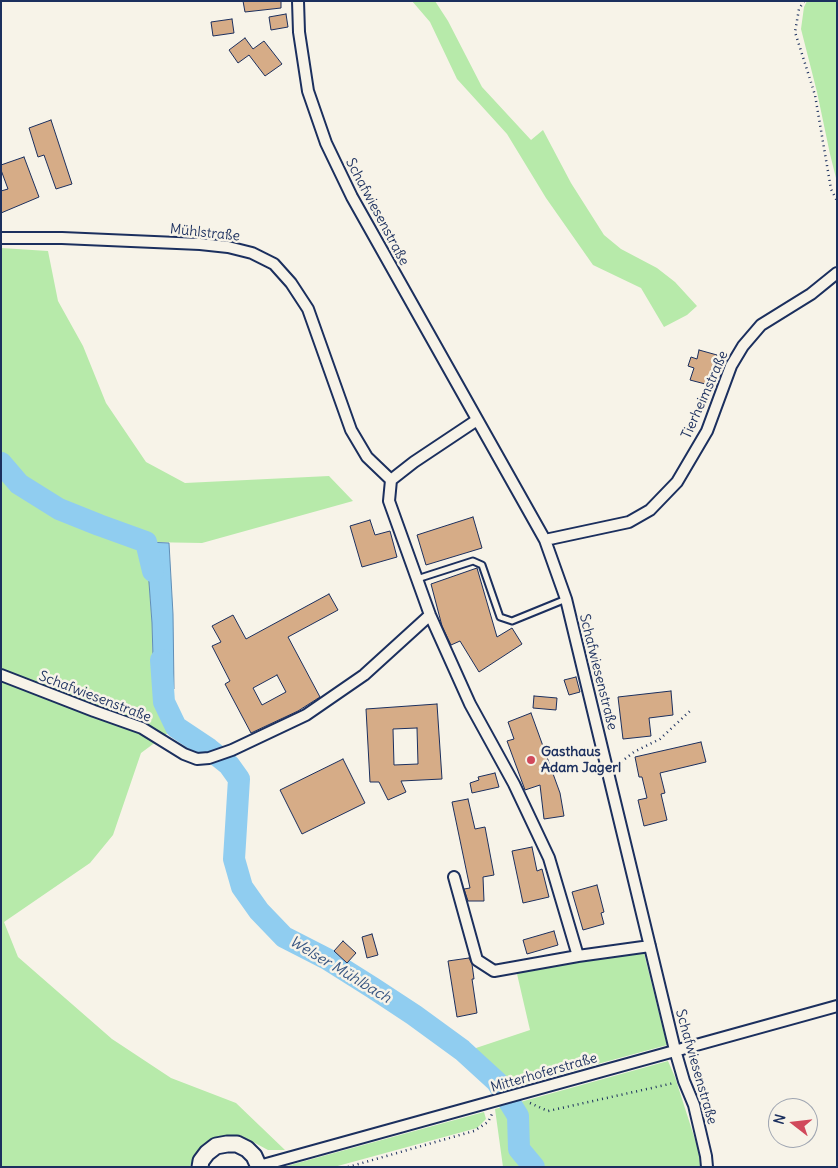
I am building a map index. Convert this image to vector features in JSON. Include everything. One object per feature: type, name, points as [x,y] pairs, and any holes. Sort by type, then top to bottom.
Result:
[{"type":"main road","points":[[200,1167],[201,1161],[207,1153],[216,1146],[226,1144],[237,1144],[247,1149],[254,1156],[259,1166]]},
{"type":"street","name":"Schafwiesenstraße","points":[[298,1],[299,32],[308,91],[326,143],[352,197],[545,540],[566,599],[675,1050],[684,1081],[694,1105],[707,1167]]},
{"type":"street","name":"Mühlstraße","points":[[1,238],[62,238],[228,246],[252,253],[274,264],[291,283],[308,309],[351,430],[367,457],[391,480]]},
{"type":"street","name":"Tierheimstraße","points":[[545,540],[629,522],[650,510],[677,482],[707,431],[731,366],[743,346],[761,324],[811,294],[837,272]]},
{"type":"street","points":[[477,420],[414,462],[391,480],[389,501],[430,615],[470,704],[514,784],[548,858],[578,956]]},
{"type":"street","name":"Schafwiesenstraße","points":[[1,675],[142,728],[184,754],[197,759],[209,758],[232,750],[306,715],[364,675],[430,615]]},
{"type":"street","points":[[454,876],[477,960],[494,971],[578,956],[650,946]]},
{"type":"street","name":"Mitterhoferstraße","points":[[259,1166],[480,1105],[524,1097],[675,1050],[837,1006]]},
{"type":"lane","points":[[418,579],[473,561],[482,565],[500,617],[512,621],[566,599]]},
{"type":"path","points":[[804,1],[799,9],[795,32],[815,95],[831,189],[837,200]]},
{"type":"path","points":[[608,772],[634,752],[660,739],[691,710]]},
{"type":"path","points":[[524,1097],[548,1112],[684,1081]]},
{"type":"path","points":[[348,1167],[474,1131],[488,1122],[493,1110]]},
{"type":"green space","points":[[412,1],[435,1],[448,21],[482,87],[531,140],[543,130],[571,183],[604,235],[621,249],[657,268],[675,282],[697,306],[687,315],[664,327],[641,288],[593,265],[546,198],[507,134],[457,79],[430,22]]},
{"type":"green space","points":[[807,1],[837,1],[837,182],[801,29],[804,7]]},
{"type":"green space","points":[[1,248],[48,251],[58,301],[83,346],[106,403],[146,462],[185,483],[329,476],[353,501],[202,543],[146,542],[152,623],[154,691],[176,727],[141,753],[113,835],[90,863],[4,922],[18,957],[112,1039],[171,1078],[236,1103],[285,1150],[268,1150],[240,1135],[215,1137],[200,1151],[189,1167],[1,1167]]},
{"type":"green space","points":[[641,941],[667,1045],[510,1088],[461,1053],[530,1030],[514,961]]},
{"type":"green space","points":[[668,1061],[699,1152],[700,1167],[503,1167],[495,1109]]},
{"type":"green space","points":[[484,1112],[486,1119],[477,1128],[334,1167],[283,1167]]},
{"type":"water","points":[[146,542],[169,543],[173,614],[174,689],[154,691],[152,623]]},
{"type":"building","points":[[243,1],[281,1],[281,8],[245,12]]},
{"type":"building","points":[[286,14],[288,27],[271,30],[269,17]]},
{"type":"building","points":[[232,19],[234,33],[213,36],[211,22]]},
{"type":"building","points":[[245,38],[253,49],[264,41],[282,64],[265,76],[249,55],[238,63],[229,50]]},
{"type":"building","points":[[51,120],[72,184],[56,189],[44,155],[38,157],[29,128]]},
{"type":"building","points":[[24,157],[39,197],[1,213],[1,191],[8,189],[1,165]]},
{"type":"building","points":[[699,350],[717,355],[709,385],[690,380],[694,368],[688,366],[691,357],[697,359]]},
{"type":"building","points":[[473,517],[482,548],[426,565],[417,535]]},
{"type":"building","points":[[370,520],[375,535],[390,531],[397,557],[362,567],[350,526]]},
{"type":"building","points":[[477,568],[497,637],[512,628],[522,644],[479,672],[460,641],[451,645],[442,626],[431,584]]},
{"type":"building","points":[[329,594],[338,610],[288,637],[320,697],[298,711],[251,733],[225,684],[230,681],[212,646],[221,642],[212,626],[233,615],[246,639]],"holes":[[[277,675],[286,692],[262,705],[253,688]]]},
{"type":"building","points":[[576,677],[580,692],[569,695],[564,680]]},
{"type":"building","points":[[671,691],[673,715],[649,718],[651,736],[623,739],[618,697]]},
{"type":"building","points":[[534,696],[557,698],[556,710],[533,708]]},
{"type":"building","points":[[437,704],[442,779],[401,781],[406,792],[388,800],[379,782],[370,782],[366,709]],"holes":[[[417,728],[418,764],[394,765],[393,729]]]},
{"type":"building","name":"Gasthaus Adam Jagerl","points":[[531,713],[560,793],[564,816],[544,819],[540,785],[525,790],[507,741],[514,739],[508,722]]},
{"type":"building","points":[[701,742],[706,762],[660,773],[665,793],[661,794],[667,820],[644,826],[638,800],[647,798],[642,777],[639,777],[635,757]]},
{"type":"building","points":[[343,759],[365,803],[302,834],[280,790]]},
{"type":"building","points":[[495,773],[499,787],[472,793],[470,783],[479,780],[478,777]]},
{"type":"building","points":[[468,799],[475,829],[485,827],[494,875],[483,877],[484,901],[468,901],[464,889],[470,888],[452,802]]},
{"type":"building","points":[[532,847],[537,871],[542,869],[549,897],[523,903],[512,851]]},
{"type":"building","points":[[597,885],[604,912],[601,913],[604,924],[583,930],[572,892]]},
{"type":"building","points":[[554,931],[558,945],[527,954],[523,940]]},
{"type":"building","points":[[372,934],[378,955],[367,958],[362,937]]},
{"type":"building","points":[[343,941],[356,953],[347,963],[334,951]]},
{"type":"building","points":[[469,958],[472,964],[474,979],[472,979],[477,1013],[457,1017],[448,961]]},
{"type":"waterway","name":"Welser Mühlbach","points":[[1,463],[19,484],[59,509],[146,542],[153,571]]},
{"type":"waterway","name":"Welser Mühlbach","points":[[161,660],[164,702],[176,727],[229,765],[239,779],[234,859],[242,887],[259,911],[284,937],[327,959],[414,1015],[462,1050],[497,1082],[518,1116],[519,1149],[534,1167]]},
{"type":"place","name":"Gasthaus Adam Jagerl","points":[[531,760]]}]
